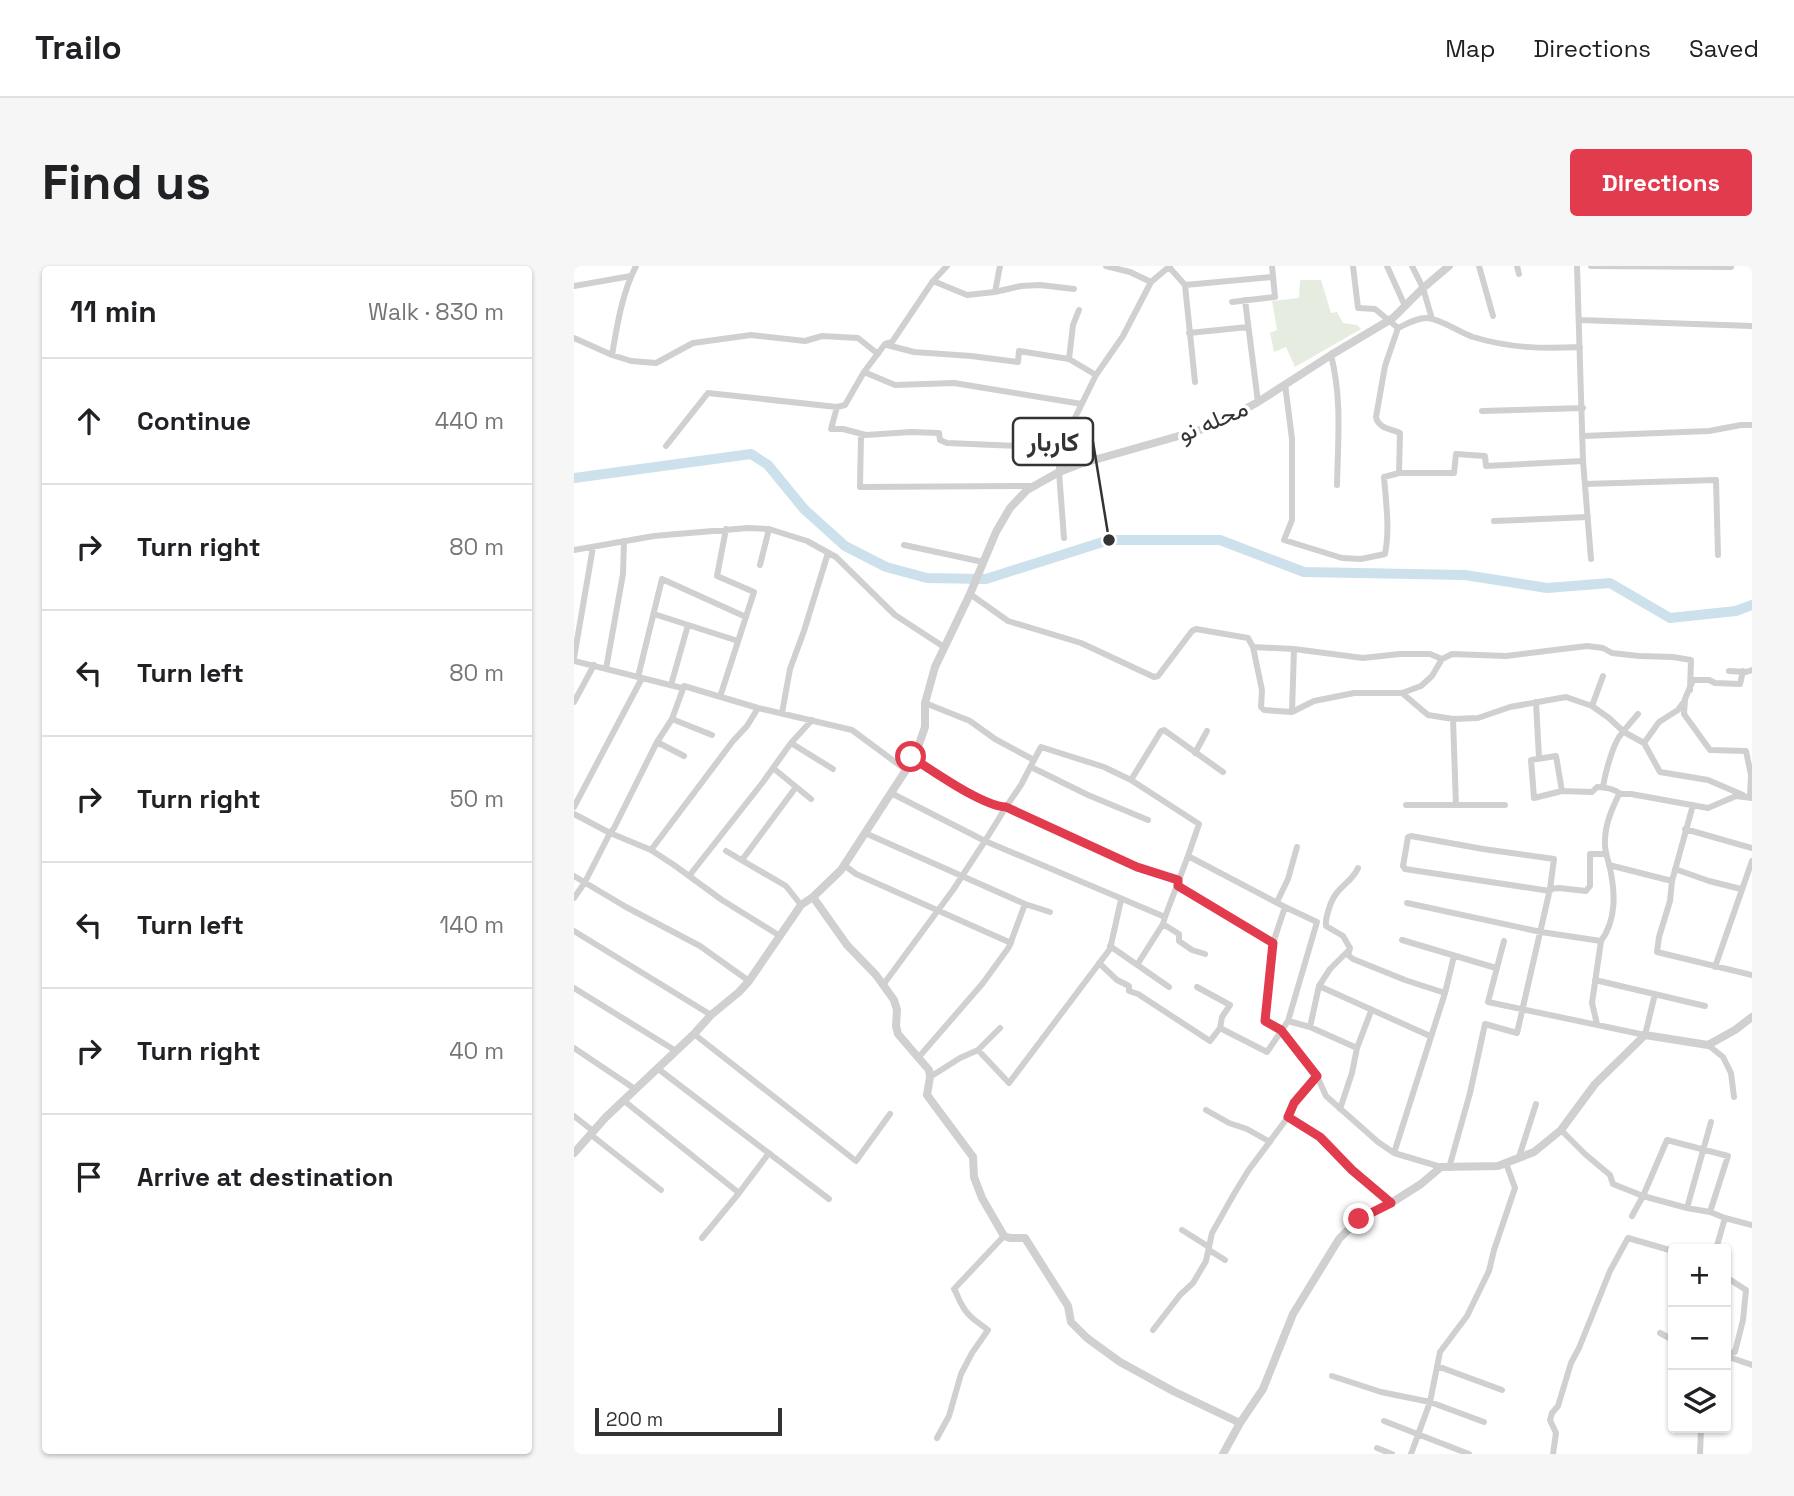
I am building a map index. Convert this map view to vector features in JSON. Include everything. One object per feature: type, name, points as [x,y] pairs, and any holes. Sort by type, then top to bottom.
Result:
[{"type":"street","points":[[612,355],[631,276],[636,266]]},
{"type":"street","points":[[666,446],[708,393],[838,407],[845,405],[864,372],[885,344],[892,342],[933,281],[947,266]]},
{"type":"street","points":[[995,292],[1000,266]]},
{"type":"street","points":[[1106,266],[1130,272],[1151,282]]},
{"type":"street","points":[[1064,538],[1059,443],[1069,430],[1096,375],[1123,336],[1151,282],[1169,266],[1185,285],[1195,382]]},
{"type":"street","points":[[1232,302],[1275,296],[1272,266]]},
{"type":"street","points":[[1353,266],[1358,308],[1375,309],[1398,328]]},
{"type":"street","points":[[1387,266],[1405,306]]},
{"type":"street","points":[[1412,266],[1423,288],[1432,319]]},
{"type":"street","name":"محله نو","points":[[801,905],[813,897],[844,865],[916,753],[925,727],[925,703],[935,667],[1010,508],[1027,490],[1080,464],[1214,426],[1389,321],[1449,266]]},
{"type":"street","points":[[1479,266],[1493,316]]},
{"type":"street","points":[[1517,266],[1520,274]]},
{"type":"street","points":[[1577,266],[1583,461],[1591,559]]},
{"type":"street","points":[[1591,266],[1731,267]]},
{"type":"street","points":[[574,286],[631,276]]},
{"type":"street","points":[[1185,285],[1273,277]]},
{"type":"street","points":[[933,281],[967,295],[1030,285],[1074,289]]},
{"type":"street","points":[[1245,300],[1258,402]]},
{"type":"street","points":[[1069,359],[1073,325],[1079,310]]},
{"type":"street","points":[[1398,328],[1424,318],[1496,343],[1538,349],[1580,347]]},
{"type":"street","points":[[1579,320],[1752,326]]},
{"type":"street","points":[[1189,332],[1248,327]]},
{"type":"street","points":[[1398,328],[1385,366],[1377,422],[1400,433],[1399,473]]},
{"type":"street","points":[[574,338],[631,361],[656,363],[693,343],[751,335],[805,341],[822,336],[858,338],[878,354]]},
{"type":"street","points":[[885,344],[914,352],[1018,362],[1019,351],[1069,359],[1096,375]]},
{"type":"street","points":[[1331,355],[1337,380],[1339,418],[1337,485]]},
{"type":"street","points":[[864,372],[895,385],[954,383],[1082,404]]},
{"type":"street","points":[[1285,384],[1292,439],[1292,520],[1284,540],[1342,558],[1361,559],[1385,554],[1387,516],[1384,477],[1399,473],[1454,473],[1456,454],[1485,456],[1486,466],[1583,461]]},
{"type":"street","points":[[838,407],[831,429],[843,429],[860,435],[939,433],[940,440],[947,443],[1019,446],[1055,440],[1059,443]]},
{"type":"street","points":[[1482,411],[1583,408]]},
{"type":"street","points":[[1583,436],[1709,431],[1752,425]]},
{"type":"street","points":[[860,435],[860,487],[1035,486]]},
{"type":"street","points":[[1585,484],[1716,480],[1718,555]]},
{"type":"street","points":[[1494,521],[1588,517]]},
{"type":"street","points":[[720,697],[754,592],[717,576],[726,529]]},
{"type":"street","points":[[574,550],[726,529],[769,529],[807,541],[836,557],[894,615],[944,647]]},
{"type":"street","points":[[760,565],[769,529]]},
{"type":"street","points":[[606,669],[623,574],[624,541]]},
{"type":"street","points":[[904,545],[983,562]]},
{"type":"street","points":[[593,547],[574,660],[852,730],[906,770]]},
{"type":"street","points":[[782,713],[790,669],[828,553]]},
{"type":"street","points":[[574,807],[640,678],[662,579],[746,617]]},
{"type":"street","points":[[971,593],[1008,621],[1081,643],[1154,677],[1158,676],[1196,629],[1248,638],[1253,647],[1262,691],[1262,709],[1292,712],[1314,701],[1354,693],[1402,693],[1421,686],[1433,676],[1441,659],[1452,654],[1506,656],[1563,648],[1595,647],[1612,653],[1691,660],[1690,690]]},
{"type":"street","points":[[654,614],[738,640]]},
{"type":"street","points":[[670,685],[688,625]]},
{"type":"street","points":[[1253,647],[1363,657],[1430,654],[1441,659]]},
{"type":"street","points":[[1292,712],[1294,649]]},
{"type":"street","points":[[574,702],[594,665]]},
{"type":"street","points":[[1729,670],[1752,670]]},
{"type":"street","points":[[1644,743],[1659,722],[1678,710],[1693,680],[1740,684],[1743,671]]},
{"type":"street","points":[[1592,706],[1603,677]]},
{"type":"street","points":[[574,898],[671,719],[684,686]]},
{"type":"street","points":[[1402,693],[1428,715],[1453,719],[1478,718],[1500,710],[1566,697],[1592,706],[1623,732],[1644,743],[1660,772],[1708,780],[1751,796]]},
{"type":"street","points":[[1685,699],[1684,714],[1710,750],[1746,751],[1751,775],[1751,796]]},
{"type":"street","points":[[1536,702],[1539,758]]},
{"type":"street","points":[[925,703],[970,721],[1032,764],[1088,795],[1148,820]]},
{"type":"street","points":[[651,850],[758,708]]},
{"type":"street","points":[[1603,787],[1613,750],[1620,735],[1637,714]]},
{"type":"street","points":[[671,719],[712,734]]},
{"type":"street","points":[[1453,719],[1456,805]]},
{"type":"street","points":[[689,876],[791,743],[812,720]]},
{"type":"street","points":[[1131,780],[1161,731],[1223,772]]},
{"type":"street","points":[[1195,753],[1207,731]]},
{"type":"street","points":[[657,741],[684,756]]},
{"type":"street","points":[[791,743],[833,769]]},
{"type":"street","points":[[883,985],[963,875],[1021,785],[1041,747],[1104,767],[1131,780],[1199,824],[1164,921],[1137,965]]},
{"type":"street","points":[[1562,791],[1556,756],[1531,760],[1534,798],[1562,791],[1592,792],[1597,787],[1603,787],[1621,794],[1708,808],[1736,796],[1751,796]]},
{"type":"street","points":[[911,757],[951,783],[996,806],[1006,807],[1178,883],[1273,943]]},
{"type":"street","points":[[774,768],[811,799]]},
{"type":"street","points":[[742,860],[796,787]]},
{"type":"street","points":[[891,793],[985,841],[1164,921],[1179,934],[1179,941],[1192,950],[1205,954]]},
{"type":"street","points":[[1597,1024],[1592,1003],[1601,940],[1609,929],[1614,889],[1605,840],[1609,815],[1621,794]]},
{"type":"street","points":[[1406,805],[1505,805]]},
{"type":"street","points":[[1693,805],[1672,881],[1670,901],[1657,952],[1752,975]]},
{"type":"street","points":[[574,814],[651,850],[722,900],[780,936]]},
{"type":"street","points":[[1685,829],[1752,848]]},
{"type":"street","points":[[865,833],[1025,904],[1050,912]]},
{"type":"street","points":[[1223,1454],[1263,1389],[1293,1314],[1339,1239],[1359,1219],[1391,1203],[1445,1168],[1470,1093],[1485,1024],[1517,1033],[1550,890],[1553,859],[1408,837],[1402,866],[1405,869],[1550,890],[1559,888],[1586,891],[1590,886],[1590,854],[1606,854]]},
{"type":"street","points":[[1277,902],[1288,879],[1297,847]]},
{"type":"street","points":[[574,1153],[635,1089],[711,1015],[739,992],[801,905],[786,886],[726,851]]},
{"type":"street","points":[[1188,856],[1317,922],[1288,1021],[1267,1052],[1220,1028]]},
{"type":"street","points":[[1714,967],[1752,862]]},
{"type":"street","points":[[844,865],[856,873],[1011,943]]},
{"type":"street","points":[[1609,865],[1672,881]]},
{"type":"street","points":[[1358,868],[1355,875],[1334,895],[1325,917],[1326,926],[1343,936],[1350,948],[1348,955],[1353,959],[1445,993]]},
{"type":"street","points":[[1675,869],[1741,889]]},
{"type":"street","points":[[574,876],[700,946],[749,981]]},
{"type":"street","points":[[813,897],[847,945],[876,975],[894,1000],[898,1034],[929,1070],[927,1095],[972,1157],[974,1177],[982,1198],[1004,1236],[1025,1238],[1068,1306],[1071,1322],[1087,1339],[1120,1362],[1240,1423]]},
{"type":"street","points":[[978,1050],[1009,1083],[1110,949],[1121,900]]},
{"type":"street","points":[[1407,902],[1541,932],[1601,940]]},
{"type":"street","points":[[918,1058],[1009,947],[1025,904]]},
{"type":"street","points":[[1285,907],[1273,943],[1265,1021],[1281,1030],[1317,1076],[1326,1096],[1378,1142],[1394,1153],[1445,1168],[1498,1166],[1534,1152],[1551,1140],[1595,1084],[1645,1035],[1655,994]]},
{"type":"street","points":[[574,931],[711,1015]]},
{"type":"street","points":[[1402,940],[1496,968]]},
{"type":"street","points":[[1504,941],[1488,1002],[1645,1035],[1708,1045],[1723,1057],[1731,1073],[1734,1097]]},
{"type":"street","points":[[1110,946],[1169,987]]},
{"type":"street","points":[[1310,1027],[1319,986],[1330,969],[1350,948]]},
{"type":"street","points":[[1394,1153],[1445,993],[1454,956]]},
{"type":"street","points":[[1099,963],[1117,980],[1129,986],[1129,991],[1138,994],[1210,1041],[1220,1028],[1222,1017],[1230,1005],[1198,987]]},
{"type":"street","points":[[1595,980],[1705,1006]]},
{"type":"street","points":[[1319,986],[1430,1036]]},
{"type":"street","points":[[574,988],[676,1051]]},
{"type":"street","points":[[1340,1109],[1357,1048],[1371,1011]]},
{"type":"street","points":[[1708,1045],[1752,1017]]},
{"type":"street","points":[[1288,1021],[1310,1027],[1357,1048]]},
{"type":"street","points":[[930,1077],[978,1050],[1000,1028]]},
{"type":"street","points":[[694,1034],[856,1161],[890,1114]]},
{"type":"street","points":[[574,1048],[635,1089]]},
{"type":"street","points":[[657,1068],[829,1199]]},
{"type":"street","points":[[1153,1330],[1180,1295],[1193,1283],[1206,1261],[1212,1233],[1234,1194],[1288,1117],[1294,1103],[1317,1076]]},
{"type":"street","points":[[624,1100],[739,1193]]},
{"type":"street","points":[[1519,1157],[1536,1104]]},
{"type":"street","points":[[1206,1110],[1270,1142]]},
{"type":"street","points":[[574,1116],[661,1190]]},
{"type":"street","points":[[1288,1117],[1320,1137],[1352,1170],[1391,1203]]},
{"type":"street","points":[[1687,1208],[1710,1122]]},
{"type":"street","points":[[1561,1130],[1610,1175],[1613,1184],[1643,1196],[1752,1225]]},
{"type":"street","points":[[1632,1216],[1667,1140],[1728,1156],[1710,1212]]},
{"type":"street","points":[[702,1238],[769,1153]]},
{"type":"street","points":[[1411,1454],[1430,1402],[1440,1352],[1467,1316],[1489,1271],[1515,1188],[1506,1163]]},
{"type":"street","points":[[1717,1244],[1725,1218]]},
{"type":"street","points":[[1182,1230],[1225,1259]]},
{"type":"street","points":[[937,1438],[948,1416],[961,1374],[988,1330],[970,1316],[954,1289],[1004,1236]]},
{"type":"street","points":[[1553,1454],[1556,1433],[1550,1420],[1552,1413],[1558,1406],[1571,1363],[1610,1271],[1628,1238],[1668,1250]]},
{"type":"street","points":[[1731,1280],[1749,1291],[1735,1352],[1731,1353]]},
{"type":"street","points":[[1660,1333],[1668,1337]]},
{"type":"street","points":[[1731,1357],[1752,1365]]},
{"type":"street","points":[[1437,1366],[1502,1390]]},
{"type":"street","points":[[1332,1376],[1381,1392],[1430,1402],[1484,1422]]},
{"type":"street","points":[[1384,1421],[1469,1454]]},
{"type":"street","points":[[1700,1454],[1701,1433]]},
{"type":"street","points":[[1377,1448],[1392,1454]]},
{"type":"shaded area","points":[[1300,280],[1321,280],[1331,313],[1337,312],[1343,323],[1357,325],[1361,329],[1295,367],[1286,347],[1274,352],[1270,333],[1277,330],[1272,301],[1299,298]]},
{"type":"waterway","points":[[574,478],[751,454],[768,465],[804,509],[845,546],[886,567],[927,578],[986,579],[1109,540],[1220,540],[1304,572],[1465,575],[1547,588],[1610,583],[1670,618],[1736,611],[1752,605]]},
{"type":"place","name":"کاربار","points":[[1109,540]]},
{"type":"route","points":[[911,757],[951,783],[996,806],[1006,807],[1137,867],[1178,880],[1178,886],[1273,943],[1265,1021],[1281,1030],[1317,1076],[1294,1103],[1288,1117],[1320,1137],[1352,1170],[1391,1203],[1359,1219]]}]
